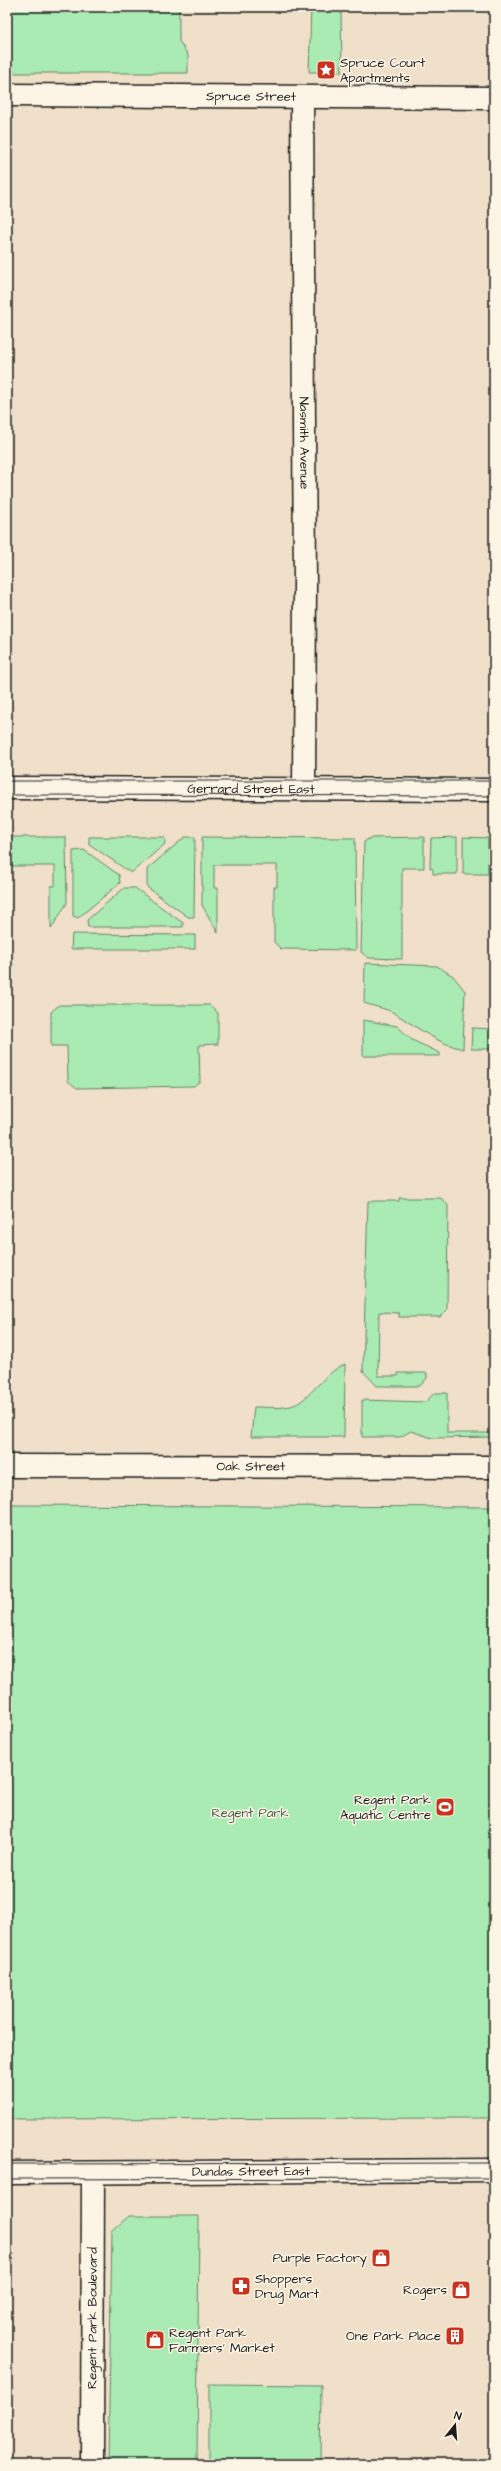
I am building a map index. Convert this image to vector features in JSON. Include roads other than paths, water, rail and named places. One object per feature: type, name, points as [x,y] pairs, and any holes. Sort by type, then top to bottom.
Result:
[{"type":"street","name":"Spruce Street","points":[[7,95],[494,98]]},
{"type":"street","name":"Nasmith Avenue","points":[[302,98],[305,569],[304,789]]},
{"type":"street","name":"Gerrard Street East","points":[[7,788],[494,790]]},
{"type":"street","name":"Oak Street","points":[[7,1466],[494,1467]]},
{"type":"street","name":"Dundas Street East","points":[[7,2173],[494,2170]]},
{"type":"street","name":"Regent Park Boulevard","points":[[92,2464],[93,2173]]},
{"type":"tram line","points":[[7,781],[494,781]]},
{"type":"tram line","points":[[7,795],[494,796]]},
{"type":"tram line","points":[[7,2164],[494,2163]]},
{"type":"tram line","points":[[7,2179],[494,2178]]},
{"type":"place","name":"Spruce Court Apartments","points":[[326,70]]},
{"type":"place","name":"Regent Park Aquatic Centre","points":[[445,1807]]},
{"type":"place","name":"Purple Factory","points":[[381,2258]]},
{"type":"place","name":"Shoppers Drug Mart","points":[[241,2286]]},
{"type":"place","name":"Rogers","points":[[461,2290]]},
{"type":"place","name":"One Park Place","points":[[455,2336]]},
{"type":"place","name":"Regent Park Farmers' Market","points":[[155,2340]]},
{"type":"park label","name":"Regent Park","points":[[250,1813]]}]
